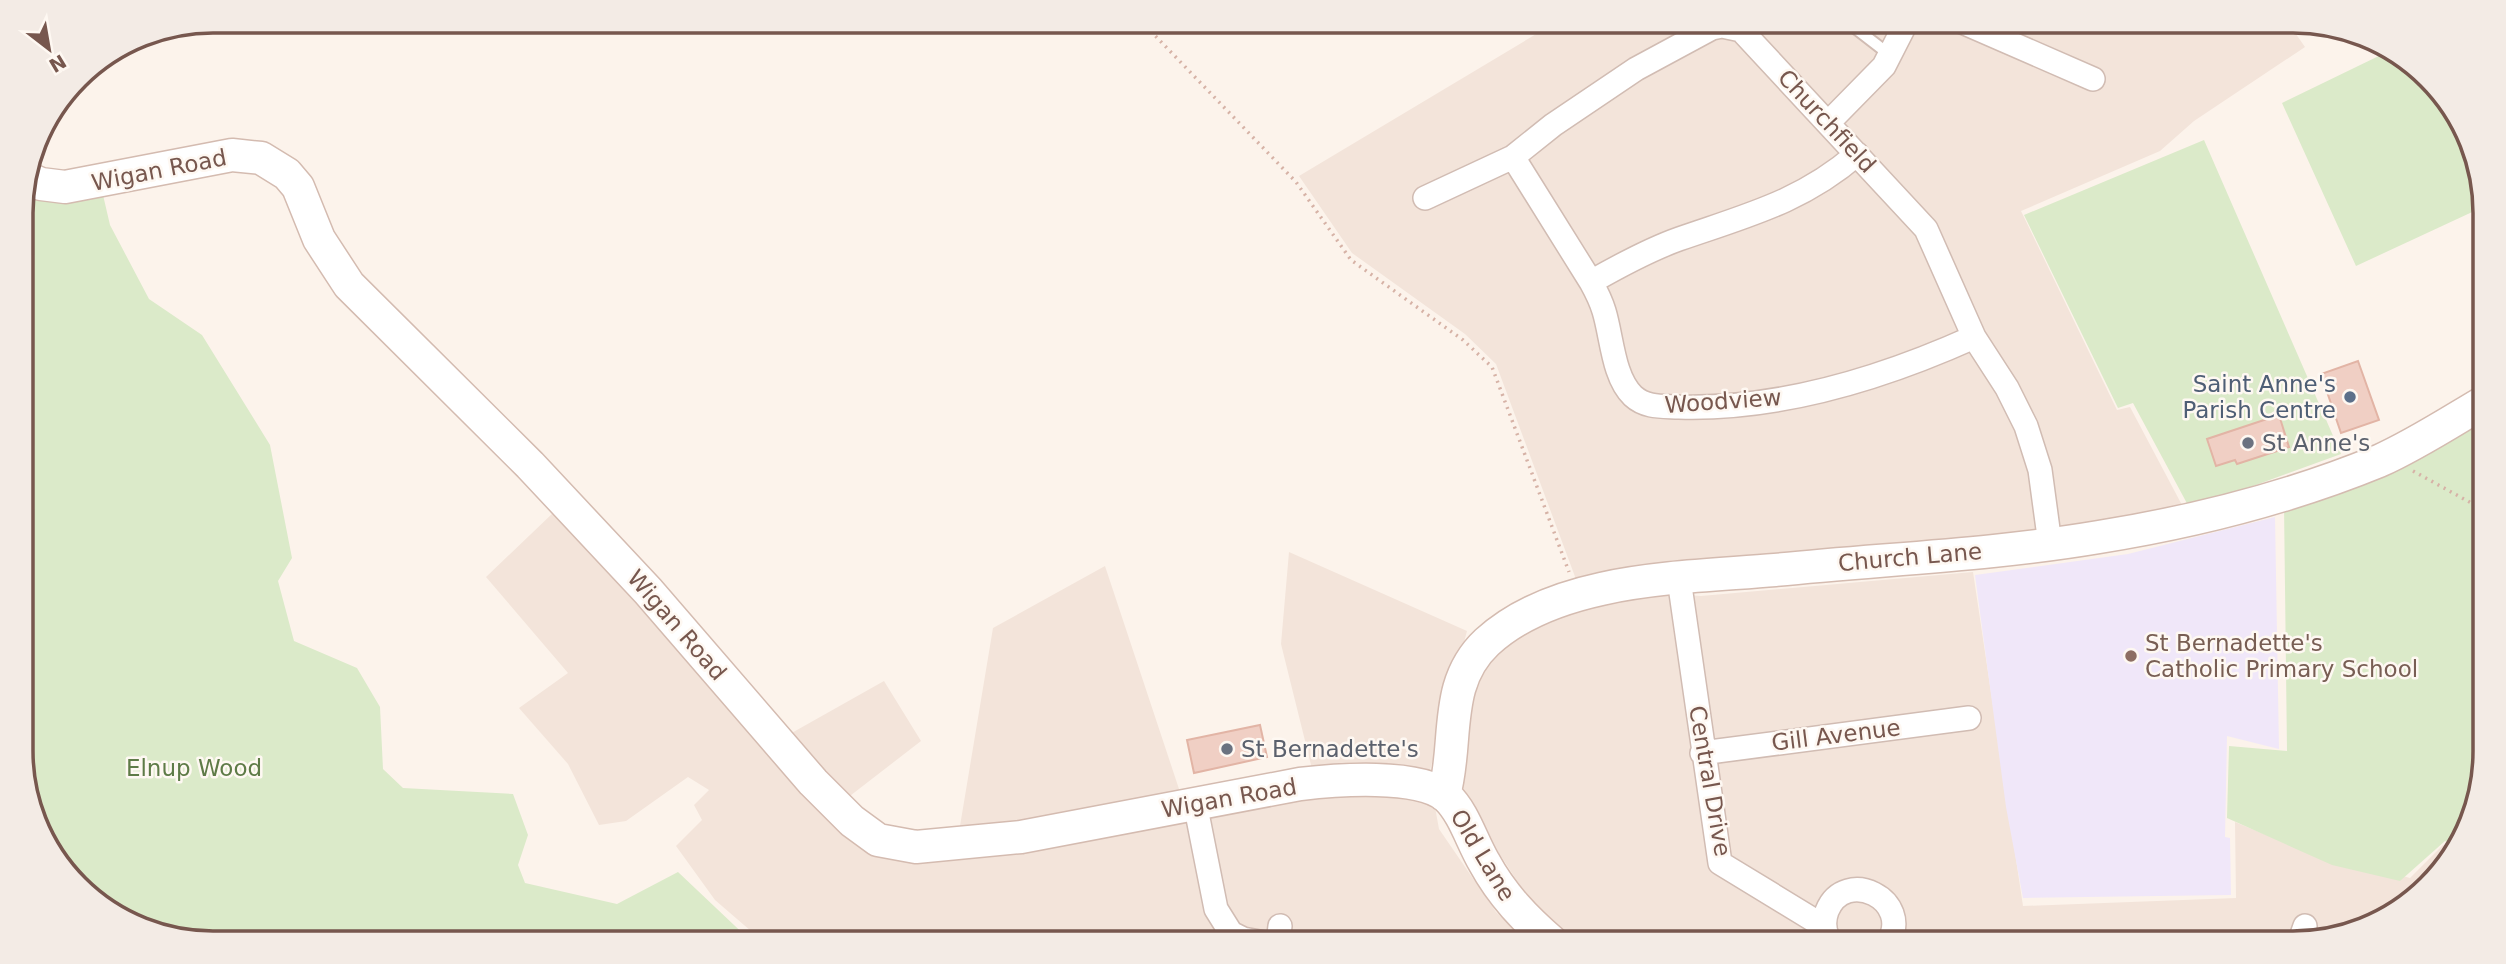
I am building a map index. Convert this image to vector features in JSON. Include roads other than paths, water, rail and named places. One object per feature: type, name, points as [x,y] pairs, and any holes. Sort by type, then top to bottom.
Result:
[{"type":"main road","name":"Wigan Road","points":[[36,182],[65,187],[232,155],[261,158],[287,174],[306,202],[327,253],[349,285],[530,465],[648,591],[813,782],[852,821],[878,840],[916,847],[1052,832],[1195,803],[1338,779],[1393,782],[1422,787],[1444,795]]},
{"type":"main road","name":"Church Lane","points":[[1444,795],[1451,761],[1455,702],[1468,666],[1488,641],[1537,609],[1577,595],[1679,579],[2050,544],[2134,531],[2284,494],[2396,452],[2473,408]]},
{"type":"main road","name":"Old Lane","points":[[1444,795],[1458,812],[1504,894],[1539,930]]},
{"type":"street","name":"Churchfield","points":[[1425,198],[1513,157],[1553,125],[1636,69],[1707,33]]},
{"type":"street","name":"Churchfield","points":[[1745,33],[1926,229],[1974,337],[2011,396],[2032,442],[2040,470],[2050,544]]},
{"type":"street","points":[[1829,122],[1871,82],[1901,33]]},
{"type":"street","points":[[1989,33],[2094,78]]},
{"type":"street","points":[[1591,282],[1679,239],[1749,218],[1780,204],[1825,180],[1857,154]]},
{"type":"street","name":"Woodview","points":[[1513,157],[1591,282],[1603,308],[1626,388],[1637,400],[1653,406],[1696,407],[1773,401],[1899,367],[1974,337]]},
{"type":"street","name":"Central Drive","points":[[1679,579],[1720,863],[1821,930]]},
{"type":"street","name":"Gill Avenue","points":[[1702,752],[1969,718]]},
{"type":"street","points":[[1195,803],[1216,909],[1224,931]]},
{"type":"street","name":"Central Drive","points":[[1828,930],[1829,905],[1837,897],[1858,889],[1869,890],[1888,904],[1893,914],[1892,930]]},
{"type":"lane","points":[[1862,33],[1890,55]]},
{"type":"place","name":"Saint Anne's Parish Centre","points":[[2350,397]]},
{"type":"place","name":"St Anne's","points":[[2248,443]]},
{"type":"place","name":"St Bernadette's Catholic Primary School","points":[[2131,656]]},
{"type":"place","name":"St Bernadette's","points":[[1227,749]]},
{"type":"park label","name":"Elnup Wood","points":[[194,768]]}]
